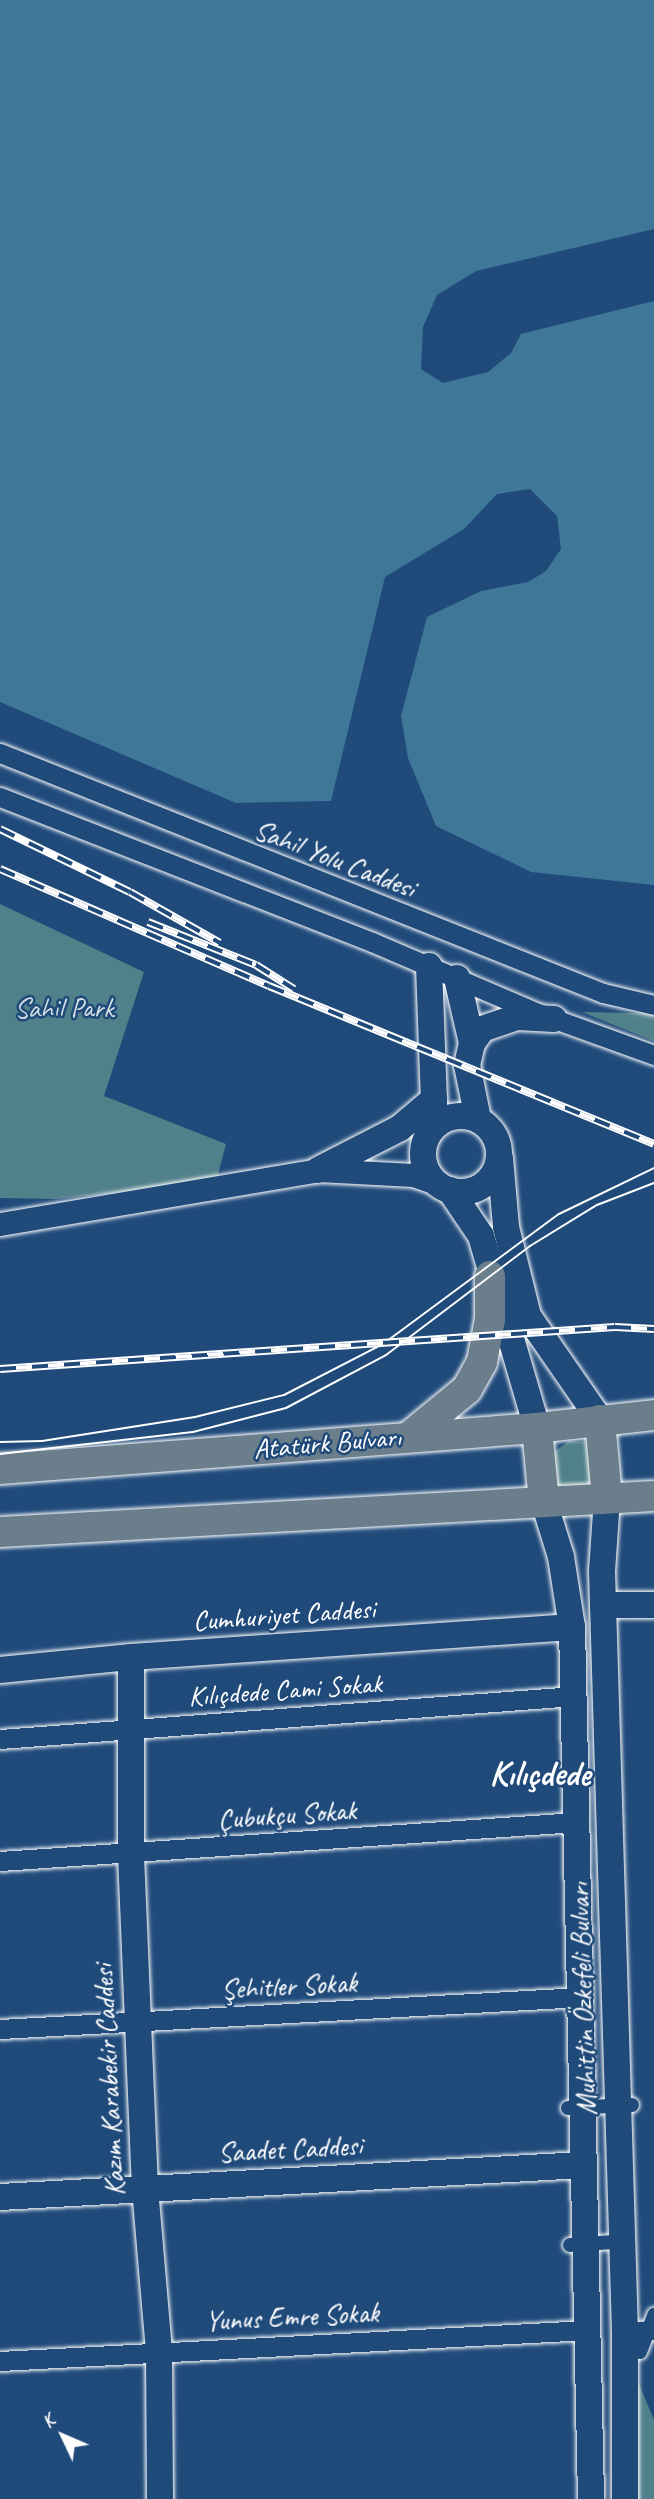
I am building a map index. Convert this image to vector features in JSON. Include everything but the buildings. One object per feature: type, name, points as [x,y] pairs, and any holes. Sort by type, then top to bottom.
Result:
[{"type":"main road","points":[[429,966],[435,1126],[423,1152],[424,1164],[481,1236],[537,1428],[544,1502]]},
{"type":"main road","points":[[457,978],[472,1043]]},
{"type":"main road","points":[[554,1019],[498,1020],[482,1028],[472,1043],[467,1065],[478,1119],[496,1136],[506,1227],[528,1317],[600,1420],[607,1498]]},
{"type":"main road","points":[[318,1170],[400,1128],[434,1099]]},
{"type":"main road","points":[[435,1126],[454,1116],[478,1119]]},
{"type":"main road","points":[[443,1186],[482,1186],[500,1158]]},
{"type":"main road","points":[[411,1435],[467,1389],[482,1362],[490,1319],[491,1276]]},
{"type":"main road","name":"Atatürk Bulvarı","points":[[0,1469],[411,1435],[537,1428],[654,1415]]},
{"type":"main road","points":[[0,1532],[654,1496]]},
{"type":"main road","name":"Muhittin Özkefeli Bulvarı","points":[[607,1498],[603,1605],[625,2106],[628,2241],[644,2332],[625,2499]]},
{"type":"main road","name":"Muhittin Özkefeli Bulvarı","points":[[544,1502],[561,1557],[572,1627],[580,1997],[575,2108],[584,2165],[578,2245],[587,2330],[591,2499]]},
{"type":"main road","points":[[603,1605],[654,1605]]},
{"type":"main road","name":"Cumhuriyet Caddesi","points":[[0,1670],[131,1657],[572,1627]]},
{"type":"main road","name":"Kazım Karabekir Caddesi","points":[[131,1657],[131,1855],[145,2188],[159,2351],[160,2499]]},
{"type":"main road","name":"Saadet Caddesi","points":[[0,2197],[584,2165]]},
{"type":"street","name":"Sahil Yolu Caddesi","points":[[0,753],[603,993],[654,1005]]},
{"type":"street","points":[[0,797],[429,966],[554,1019],[654,1055]]},
{"type":"street","points":[[3,1222],[318,1170],[413,1175],[443,1186]]},
{"type":"street","name":"Kılıçdede Cami Sokak","points":[[0,1739],[574,1696]]},
{"type":"street","name":"Çubukçu Sokak","points":[[0,1861],[131,1855],[577,1822]]},
{"type":"street","name":"Şehitler Sokak","points":[[0,2029],[580,1997]]},
{"type":"street","points":[[575,2108],[625,2106]]},
{"type":"street","points":[[578,2245],[628,2241]]},
{"type":"street","name":"Yunus Emre Sokak","points":[[0,2361],[587,2330]]},
{"type":"green space","name":"Sahil Park","points":[[0,904],[144,972],[104,1096],[226,1144],[216,1182],[57,1199],[0,1198]]},
{"type":"green space","points":[[654,1011],[654,1041],[582,1012],[636,1013]]},
{"type":"green space","points":[[569,1441],[588,1442],[598,1489],[556,1488],[554,1452]]},
{"type":"green space","points":[[636,2377],[654,2420],[654,2499],[635,2499]]},
{"type":"water","points":[[0,0],[654,0],[654,229],[476,271],[437,295],[423,327],[421,369],[443,383],[488,372],[511,353],[521,334],[654,301],[654,885],[531,872],[436,826],[408,758],[401,716],[427,617],[481,591],[528,582],[546,571],[561,549],[557,516],[530,489],[497,494],[464,529],[385,577],[331,801],[236,803],[0,702]]},
{"type":"tram line","points":[[0,1442],[42,1441],[195,1417],[284,1395],[383,1344],[559,1214],[654,1168]]},
{"type":"tram line","points":[[0,1454],[193,1432],[286,1408],[386,1355],[530,1246],[597,1205],[654,1183]]},
{"type":"railway","points":[[0,829],[130,892],[220,943]]},
{"type":"railway","points":[[0,869],[269,986],[654,1144]]},
{"type":"railway","points":[[148,922],[256,965],[294,989]]},
{"type":"railway","points":[[0,1369],[615,1327],[654,1329]]},
{"type":"district","name":"Kılıçdede","points":[[540,1774]]}]
